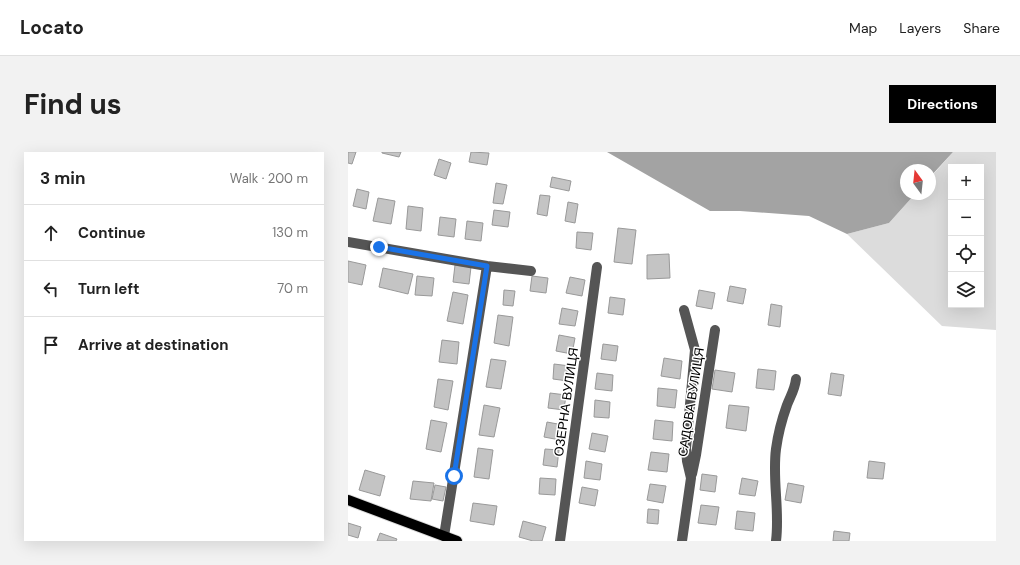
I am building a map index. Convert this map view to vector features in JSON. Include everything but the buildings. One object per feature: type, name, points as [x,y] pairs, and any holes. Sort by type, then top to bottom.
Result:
[{"type":"main road","points":[[348,500],[457,541]]},
{"type":"street","points":[[348,242],[487,266],[531,271]]},
{"type":"street","points":[[444,536],[487,266]]},
{"type":"street","name":"ОЗЕРНА ВУЛИЦЯ","points":[[560,541],[597,267]]},
{"type":"street","name":"САДОВА ВУЛИЦЯ","points":[[684,310],[695,350],[686,448],[691,478]]},
{"type":"street","name":"САДОВА ВУЛИЦЯ","points":[[682,541],[715,330]]},
{"type":"street","points":[[776,541],[778,519],[775,487],[776,451],[780,425],[795,389],[796,379]]},
{"type":"shaded area","points":[[607,152],[953,152],[936,170],[936,164],[900,164],[900,200],[910,200],[889,223],[847,234],[809,216],[740,211],[710,211]]},
{"type":"shaded area","points":[[953,152],[996,152],[996,330],[942,326],[847,234],[889,223],[910,200],[936,200],[936,171]]},
{"type":"route","points":[[379,247],[487,266],[454,476]]}]
